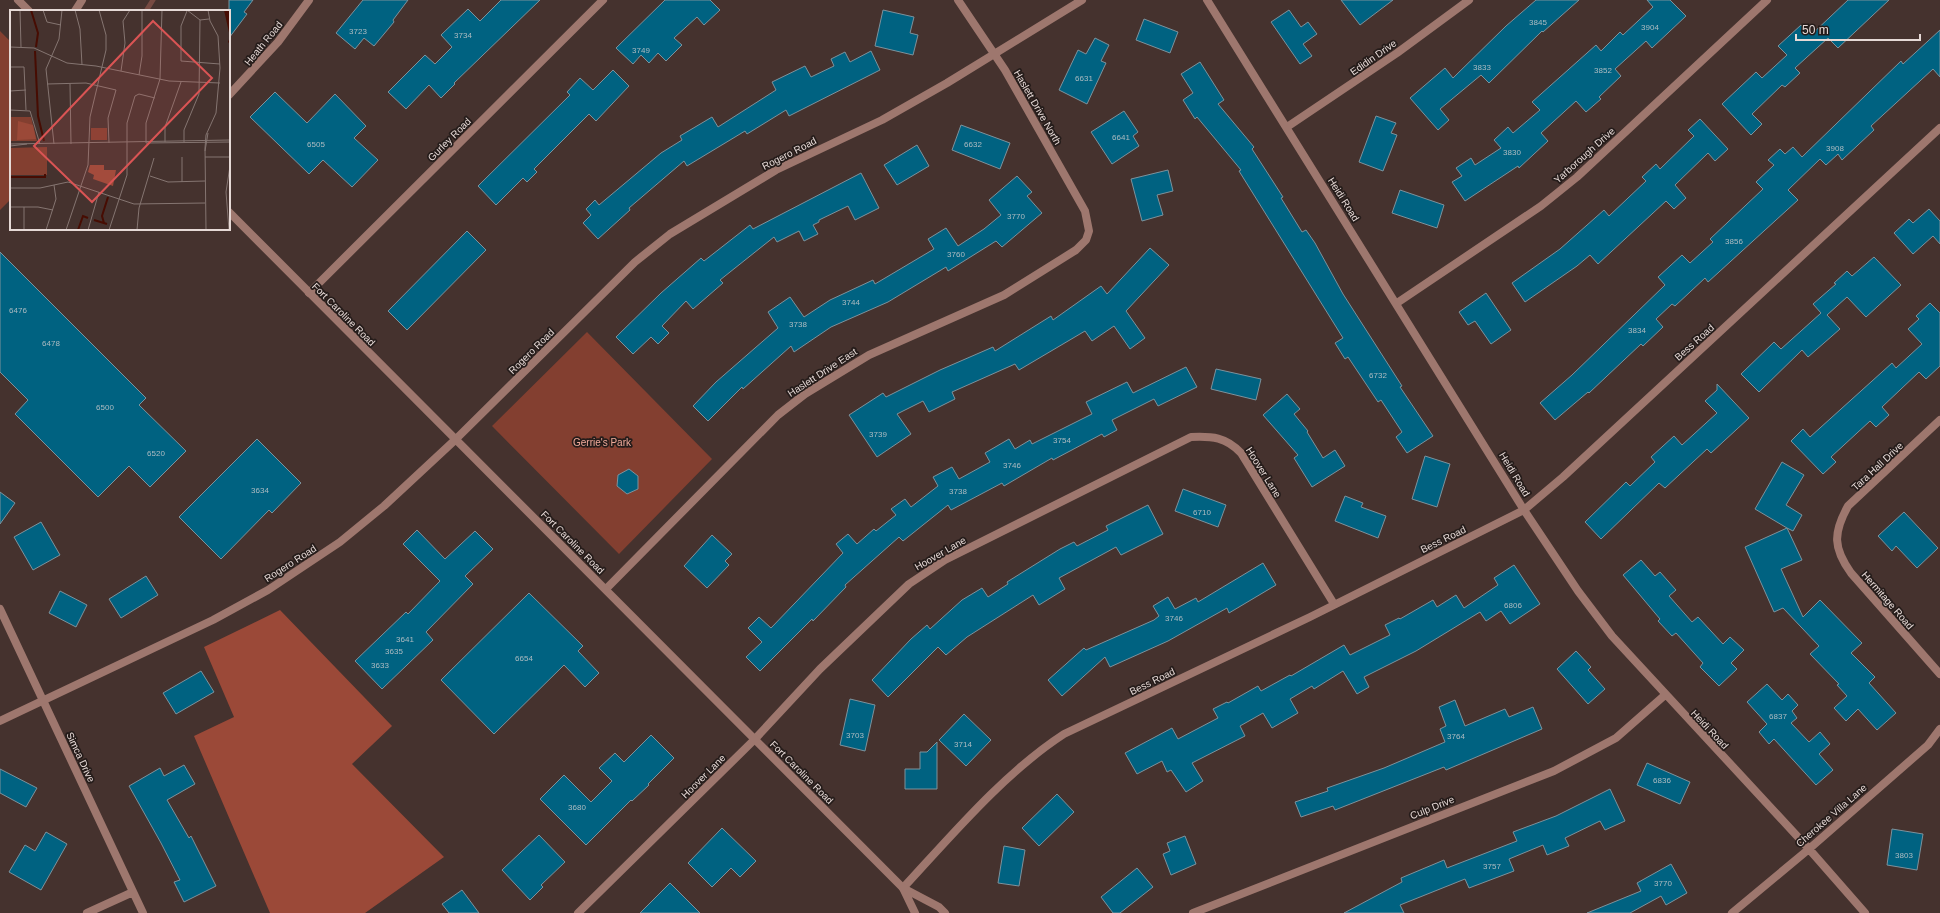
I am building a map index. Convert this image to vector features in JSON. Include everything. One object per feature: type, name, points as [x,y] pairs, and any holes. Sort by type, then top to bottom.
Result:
[{"type":"street","points":[[18,0],[28,10]]},
{"type":"street","points":[[76,10],[82,0]]},
{"type":"street","name":"Heath Road","points":[[230,94],[278,42],[309,0]]},
{"type":"street","name":"Gurley Road","points":[[309,292],[603,0]]},
{"type":"street","name":"Haslett Drive North","points":[[958,0],[994,54],[1039,127],[1086,211],[1089,230]]},
{"type":"street","name":"Rogero Road","points":[[0,721],[213,620],[268,590],[304,567],[340,542],[384,506],[455,440],[635,262],[670,234],[776,170],[882,120],[946,84],[1082,0]]},
{"type":"street","name":"Heidi Road","points":[[1207,0],[1397,302],[1524,510],[1591,608],[1612,636],[1665,695],[1809,849],[1866,913]]},
{"type":"street","name":"Edidin Drive","points":[[1287,127],[1397,53],[1469,0]]},
{"type":"street","name":"Yarborough Drive","points":[[1397,302],[1547,201],[1577,177],[1767,0]]},
{"type":"street","name":"Bess Road","points":[[903,888],[969,816],[1034,756],[1064,734],[1093,722],[1524,510],[1569,472],[1940,128]]},
{"type":"street","name":"Fort Caroline Road","points":[[230,213],[903,888],[939,908],[945,913]]},
{"type":"street","name":"Haslett Drive East","points":[[606,589],[778,415],[804,394],[870,354],[1004,295],[1076,250],[1086,240],[1089,230]]},
{"type":"street","name":"Tara Hall Drive","points":[[1837,532],[1840,520],[1848,506],[1940,420]]},
{"type":"street","name":"Hoover Lane","points":[[578,913],[755,739],[820,669],[909,584],[931,568],[1191,437],[1217,437],[1234,446],[1241,453],[1334,604]]},
{"type":"street","name":"Hermitage Road","points":[[1837,532],[1841,558],[1851,573],[1940,674]]},
{"type":"street","name":"Simca Drive","points":[[0,609],[143,913]]},
{"type":"street","name":"Culp Drive","points":[[1193,913],[1554,771],[1616,738],[1665,695]]},
{"type":"street","name":"Cherokee Villa Lane","points":[[1732,913],[1809,849],[1928,745],[1940,729]]},
{"type":"street","name":"Fort Caroline Road","points":[[903,888],[915,913]]},
{"type":"street","points":[[87,913],[133,892]]},
{"type":"green space","points":[[0,31],[10,41],[10,200],[0,210]]},
{"type":"green space","name":"Gerrie's Park","points":[[587,332],[712,459],[619,554],[492,426]]},
{"type":"shaded area","points":[[280,610],[392,726],[352,764],[444,857],[365,913],[270,913],[194,736],[234,717],[204,647]]},
{"type":"building","points":[[229,0],[253,0],[244,12],[247,14],[230,37],[230,10]]},
{"type":"building","points":[[363,0],[408,0],[393,20],[394,22],[374,46],[364,38],[355,49],[336,33]]},
{"type":"building","points":[[501,0],[540,0],[454,83],[455,84],[441,98],[429,85],[406,109],[388,92],[425,55],[435,64],[452,47],[441,35],[468,9],[480,21]]},
{"type":"building","points":[[665,0],[710,0],[720,10],[704,25],[697,17],[674,38],[682,45],[666,61],[658,53],[649,63],[641,55],[633,64],[616,48]]},
{"type":"building","points":[[1341,0],[1393,0],[1360,25]]},
{"type":"building","points":[[1536,0],[1579,0],[1543,32],[1542,31],[1489,83],[1481,75],[1440,109],[1449,120],[1438,130],[1410,98],[1445,68],[1453,78],[1506,26]]},
{"type":"building","points":[[1647,0],[1670,0],[1686,16],[1652,48],[1646,41],[1615,69],[1621,76],[1599,97],[1601,99],[1586,112],[1576,101],[1541,133],[1548,141],[1519,168],[1518,166],[1465,201],[1452,182],[1462,176],[1456,168],[1471,158],[1475,165],[1501,148],[1494,140],[1508,127],[1513,133],[1540,110],[1532,102],[1596,45],[1601,51],[1620,32],[1623,35],[1653,7]]},
{"type":"building","points":[[1848,0],[1889,0],[1838,48],[1828,38],[1795,68],[1800,73],[1785,87],[1782,85],[1752,114],[1762,124],[1751,135],[1722,104],[1756,72],[1762,78],[1787,55],[1778,46],[1801,25],[1811,35]]},
{"type":"building","points":[[883,10],[914,17],[910,33],[918,35],[913,55],[875,46]]},
{"type":"building","points":[[1289,10],[1301,27],[1308,22],[1317,34],[1303,44],[1312,56],[1300,64],[1271,22]]},
{"type":"building","points":[[1144,19],[1178,32],[1170,53],[1136,40]]},
{"type":"building","points":[[1940,30],[1940,77],[1933,69],[1871,126],[1874,130],[1842,160],[1838,154],[1826,165],[1820,159],[1788,190],[1798,200],[1708,282],[1705,278],[1675,306],[1672,304],[1656,319],[1663,327],[1643,346],[1641,344],[1589,393],[1588,392],[1555,420],[1540,403],[1572,375],[1665,285],[1658,277],[1682,255],[1690,263],[1713,242],[1710,239],[1763,189],[1756,182],[1774,165],[1768,160],[1780,149],[1785,154],[1793,147],[1802,157],[1901,61],[1903,64]]},
{"type":"building","points":[[1095,38],[1109,45],[1101,61],[1106,63],[1087,104],[1059,90],[1078,50],[1086,54]]},
{"type":"building","points":[[871,51],[880,70],[789,116],[786,110],[747,134],[745,131],[687,166],[684,161],[629,208],[630,210],[598,239],[583,223],[591,215],[586,209],[595,200],[599,205],[661,153],[682,140],[680,136],[712,117],[718,127],[776,90],[772,82],[805,66],[811,77],[834,66],[831,59],[845,52],[850,62]]},
{"type":"building","points":[[1200,62],[1224,100],[1218,104],[1254,147],[1252,149],[1283,197],[1281,198],[1302,232],[1306,230],[1315,243],[1343,294],[1402,386],[1400,387],[1433,436],[1407,453],[1396,437],[1402,432],[1381,400],[1378,402],[1348,357],[1345,359],[1335,343],[1343,338],[1239,171],[1241,170],[1197,117],[1195,119],[1183,100],[1193,93],[1181,74]]},
{"type":"building","points":[[613,70],[629,86],[596,121],[589,114],[534,169],[537,172],[527,182],[523,178],[496,205],[478,186],[570,95],[567,92],[580,78],[593,90]]},
{"type":"building","points":[[275,92],[307,123],[335,94],[366,126],[354,138],[378,160],[352,187],[323,160],[309,174],[250,117]]},
{"type":"building","points":[[1124,111],[1138,132],[1133,136],[1139,146],[1112,164],[1091,132]]},
{"type":"building","points":[[1376,116],[1396,123],[1391,133],[1397,135],[1383,171],[1359,162]]},
{"type":"building","points":[[1700,119],[1728,149],[1715,161],[1708,153],[1675,185],[1686,198],[1674,209],[1666,201],[1598,264],[1590,255],[1577,266],[1525,302],[1512,283],[1560,249],[1604,210],[1609,216],[1646,181],[1642,177],[1656,164],[1660,169],[1694,136],[1688,130]]},
{"type":"building","points":[[961,125],[1010,143],[1000,169],[952,150]]},
{"type":"building","points":[[917,145],[929,166],[897,185],[884,165]]},
{"type":"building","points":[[1168,170],[1173,191],[1157,195],[1163,215],[1142,221],[1131,179]]},
{"type":"building","points":[[861,173],[879,208],[855,220],[848,206],[819,220],[819,222],[813,225],[818,234],[804,241],[799,231],[777,242],[774,237],[720,280],[723,283],[693,309],[686,301],[662,326],[669,333],[658,344],[651,337],[633,354],[616,337],[661,293],[701,258],[704,261],[750,225],[753,229]]},
{"type":"building","points":[[1017,176],[1032,192],[1027,196],[1042,213],[1002,247],[996,241],[948,271],[946,267],[888,302],[831,327],[794,352],[791,346],[743,389],[742,387],[708,421],[693,406],[716,382],[778,328],[768,312],[790,297],[804,317],[830,300],[873,280],[875,284],[934,249],[928,239],[946,228],[958,246],[984,229],[1001,215],[989,200]]},
{"type":"building","points":[[1400,190],[1444,205],[1437,228],[1392,213]]},
{"type":"building","points":[[1929,209],[1940,221],[1940,244],[1933,236],[1913,254],[1894,233],[1909,219],[1913,223]]},
{"type":"building","points":[[467,231],[486,250],[407,330],[388,311]]},
{"type":"building","points":[[1150,248],[1169,265],[1126,311],[1145,338],[1130,349],[1114,326],[1092,341],[1085,331],[1019,370],[1015,364],[952,392],[955,399],[929,412],[923,401],[897,414],[911,434],[877,457],[849,415],[883,393],[886,397],[940,370],[993,347],[995,351],[1051,316],[1053,320],[1101,286],[1107,294]]},
{"type":"building","points":[[0,252],[146,398],[139,405],[186,451],[150,487],[129,466],[98,497],[15,414],[28,400],[0,372]]},
{"type":"building","points":[[1874,257],[1901,285],[1866,317],[1847,297],[1827,315],[1840,329],[1808,357],[1802,350],[1759,392],[1741,374],[1774,342],[1781,349],[1821,313],[1813,304],[1836,284],[1834,283],[1847,271],[1852,276]]},
{"type":"building","points":[[1486,293],[1511,330],[1491,344],[1475,321],[1468,325],[1459,312]]},
{"type":"building","points":[[1930,303],[1940,313],[1940,366],[1926,379],[1919,372],[1882,407],[1889,415],[1876,427],[1870,421],[1831,457],[1836,462],[1823,474],[1791,441],[1803,429],[1810,437],[1892,363],[1896,368],[1922,344],[1908,329],[1919,319],[1916,316]]},
{"type":"building","points":[[1186,367],[1197,387],[1158,406],[1154,399],[1112,420],[1117,430],[1104,437],[1102,434],[1053,460],[1052,458],[1004,486],[1002,483],[951,510],[948,505],[903,541],[899,537],[845,585],[846,587],[813,621],[812,619],[760,671],[746,657],[762,642],[748,628],[759,617],[771,628],[843,553],[836,544],[848,534],[857,544],[874,529],[876,531],[896,515],[891,509],[905,499],[911,507],[938,486],[933,477],[952,467],[959,479],[990,462],[985,453],[1009,439],[1015,449],[1030,440],[1032,444],[1092,414],[1086,402],[1127,382],[1133,393]]},
{"type":"building","points":[[1216,369],[1261,379],[1256,400],[1211,389]]},
{"type":"building","points":[[1717,384],[1749,418],[1711,453],[1707,449],[1665,488],[1659,483],[1601,539],[1585,522],[1626,482],[1630,486],[1655,462],[1651,457],[1674,436],[1682,445],[1717,413],[1705,401],[1717,390]]},
{"type":"building","points":[[1287,394],[1300,409],[1294,414],[1308,431],[1307,432],[1323,458],[1335,450],[1345,466],[1312,487],[1294,458],[1298,455],[1263,415]]},
{"type":"building","points":[[257,439],[301,483],[272,513],[269,510],[221,559],[179,517]]},
{"type":"building","points":[[1425,456],[1450,464],[1437,507],[1412,499]]},
{"type":"building","points":[[1782,462],[1804,475],[1786,505],[1802,515],[1793,531],[1755,509]]},
{"type":"building","points":[[629,469],[638,476],[638,489],[627,494],[617,486],[618,475]]},
{"type":"building","points":[[1183,489],[1226,505],[1218,527],[1175,511]]},
{"type":"building","points":[[0,492],[15,503],[0,524]]},
{"type":"building","points":[[1345,496],[1363,503],[1361,507],[1386,516],[1378,538],[1335,521]]},
{"type":"building","points":[[1148,505],[1163,534],[1121,555],[1116,547],[1059,578],[1065,589],[1039,605],[1033,595],[967,637],[946,655],[938,647],[888,697],[872,680],[911,639],[927,625],[930,629],[962,600],[982,588],[988,597],[1008,584],[1007,582],[1060,549],[1074,542],[1077,546],[1108,530],[1106,526]]},
{"type":"building","points":[[1904,512],[1938,548],[1917,568],[1896,546],[1892,551],[1878,536]]},
{"type":"building","points":[[41,522],[60,555],[33,570],[14,537]]},
{"type":"building","points":[[1787,528],[1802,560],[1781,569],[1803,617],[1820,600],[1862,643],[1851,653],[1875,677],[1869,683],[1896,713],[1877,730],[1858,709],[1846,721],[1834,708],[1847,696],[1837,685],[1839,684],[1810,654],[1819,646],[1783,608],[1774,612],[1745,547]]},
{"type":"building","points":[[417,530],[445,559],[475,531],[493,549],[465,576],[473,584],[426,632],[433,640],[382,689],[355,661],[406,612],[408,614],[440,581],[403,544]]},
{"type":"building","points":[[712,535],[732,554],[725,561],[729,565],[707,588],[684,566]]},
{"type":"building","points":[[1641,560],[1655,576],[1660,572],[1676,590],[1669,596],[1692,622],[1698,617],[1723,644],[1730,637],[1744,650],[1731,663],[1737,669],[1719,686],[1700,667],[1703,663],[1676,633],[1672,636],[1658,621],[1660,619],[1623,575]]},
{"type":"building","points":[[1263,563],[1276,585],[1229,613],[1227,608],[1168,641],[1110,667],[1105,657],[1062,696],[1048,680],[1084,648],[1086,650],[1154,620],[1159,616],[1153,606],[1168,597],[1175,609],[1196,598],[1198,602]]},
{"type":"building","points":[[1514,565],[1540,604],[1510,624],[1501,611],[1486,621],[1480,612],[1416,651],[1364,677],[1369,687],[1357,694],[1343,671],[1314,689],[1312,686],[1290,699],[1298,713],[1272,728],[1263,713],[1240,726],[1245,736],[1192,763],[1203,781],[1186,792],[1171,770],[1167,772],[1162,761],[1137,774],[1125,753],[1172,728],[1178,739],[1218,718],[1213,709],[1227,702],[1228,703],[1258,686],[1261,691],[1290,675],[1291,676],[1344,645],[1350,655],[1390,635],[1385,625],[1399,618],[1400,619],[1433,600],[1437,607],[1456,595],[1464,608],[1498,585],[1494,578]]},
{"type":"building","points":[[146,576],[158,595],[121,618],[109,599]]},
{"type":"building","points":[[60,591],[87,605],[76,627],[49,613]]},
{"type":"building","points":[[529,593],[583,646],[578,651],[599,673],[585,687],[564,665],[494,734],[441,680]]},
{"type":"building","points":[[1576,651],[1591,667],[1588,670],[1605,689],[1588,704],[1557,669]]},
{"type":"building","points":[[201,671],[214,692],[176,714],[163,693]]},
{"type":"building","points":[[1767,684],[1782,700],[1788,694],[1798,705],[1792,711],[1797,718],[1791,723],[1809,742],[1820,732],[1830,744],[1819,754],[1833,770],[1816,785],[1774,739],[1769,744],[1759,732],[1767,724],[1747,702]]},
{"type":"building","points":[[850,699],[875,705],[865,751],[840,745]]},
{"type":"building","points":[[1455,700],[1465,726],[1505,709],[1509,717],[1533,707],[1542,729],[1446,770],[1444,767],[1335,810],[1333,806],[1301,817],[1295,802],[1328,791],[1327,788],[1384,768],[1445,742],[1440,729],[1446,726],[1439,707]]},
{"type":"building","points":[[964,714],[991,740],[966,766],[939,740]]},
{"type":"building","points":[[651,735],[674,758],[648,784],[649,785],[632,801],[631,800],[586,845],[540,799],[564,775],[591,802],[612,781],[599,768],[615,753],[624,762]]},
{"type":"building","points":[[937,742],[937,789],[905,789],[905,769],[920,769],[920,752],[927,752]]},
{"type":"building","points":[[1647,763],[1690,782],[1680,804],[1637,785]]},
{"type":"building","points":[[184,765],[195,784],[167,800],[189,838],[191,836],[216,886],[184,902],[174,882],[180,880],[129,786],[160,768],[164,776]]},
{"type":"building","points":[[0,769],[37,788],[26,807],[0,793]]},
{"type":"building","points":[[1610,789],[1625,821],[1605,830],[1600,821],[1565,838],[1569,846],[1547,855],[1543,845],[1509,859],[1514,871],[1469,888],[1465,879],[1400,905],[1404,913],[1344,913],[1402,882],[1401,878],[1444,860],[1447,868],[1517,841],[1513,832],[1556,816]]},
{"type":"building","points":[[1057,794],[1074,812],[1039,846],[1022,828]]},
{"type":"building","points":[[722,828],[756,861],[740,877],[731,868],[712,887],[688,863]]},
{"type":"building","points":[[1892,829],[1923,834],[1917,870],[1887,865]]},
{"type":"building","points":[[46,832],[67,844],[41,890],[9,872],[25,845],[35,851]]},
{"type":"building","points":[[539,835],[565,862],[541,885],[543,887],[530,900],[502,870]]},
{"type":"building","points":[[1185,836],[1196,864],[1171,875],[1163,854],[1170,851],[1167,843]]},
{"type":"building","points":[[1004,846],[1025,850],[1019,886],[998,883]]},
{"type":"building","points":[[1671,864],[1687,893],[1666,905],[1661,896],[1630,913],[1587,913],[1641,891],[1637,883]]},
{"type":"building","points":[[1137,868],[1153,887],[1120,913],[1113,913],[1101,897]]},
{"type":"building","points":[[670,883],[700,913],[640,913]]},
{"type":"building","points":[[462,890],[479,913],[449,913],[442,904]]},
{"type":"waterway","points":[[147,10],[153,0]]}]
